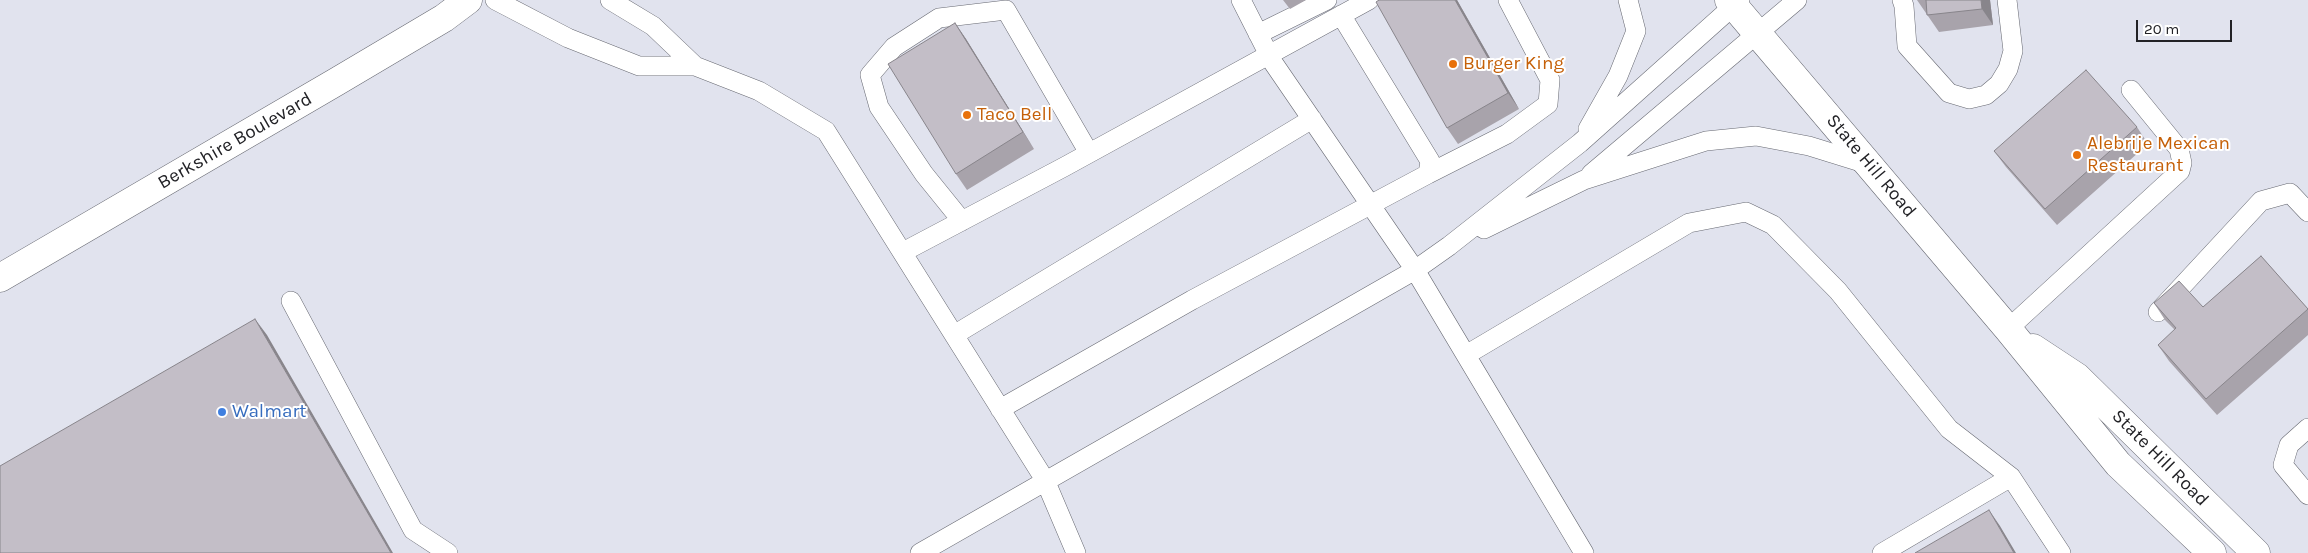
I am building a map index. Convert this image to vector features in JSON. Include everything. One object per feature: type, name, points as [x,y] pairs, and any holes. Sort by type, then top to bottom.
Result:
[{"type":"main road","name":"Berkshire Boulevard","points":[[0,278],[444,18],[468,0]]},
{"type":"main road","name":"State Hill Road","points":[[1734,2],[1757,33],[2010,331],[2118,464],[2212,553]]},
{"type":"main road","name":"State Hill Road","points":[[2010,331],[2077,377],[2256,553]]},
{"type":"lane","points":[[495,0],[568,38],[639,66],[695,66],[759,91],[826,131],[1045,480],[1076,553]]},
{"type":"lane","points":[[610,0],[653,26],[695,66]]},
{"type":"lane","points":[[1241,0],[1269,54],[1415,270],[1584,553]]},
{"type":"lane","points":[[1258,34],[1328,0]]},
{"type":"lane","points":[[903,252],[1369,0]]},
{"type":"lane","points":[[1000,409],[1192,300],[1507,134],[1548,104],[1550,80],[1508,0]]},
{"type":"lane","points":[[1580,143],[1618,76],[1636,31],[1628,0]]},
{"type":"lane","points":[[1584,180],[1796,0]]},
{"type":"lane","points":[[1902,0],[1907,46],[1949,93],[1969,99],[1986,95],[2000,84],[2008,69],[2013,52],[2007,0]]},
{"type":"lane","points":[[920,553],[1415,270],[1449,246],[1580,143],[1734,2]]},
{"type":"lane","points":[[962,221],[924,174],[879,106],[870,75],[894,47],[939,18],[1013,5],[1089,153]]},
{"type":"lane","points":[[1341,15],[1430,161],[1428,174]]},
{"type":"lane","points":[[2010,331],[2180,171],[2182,163],[2180,149],[2131,90]]},
{"type":"lane","points":[[954,334],[1312,119]]},
{"type":"lane","points":[[1449,246],[1584,180],[1706,141],[1756,136],[1809,146],[1870,165]]},
{"type":"lane","points":[[2158,312],[2261,201],[2290,193],[2308,212]]},
{"type":"lane","points":[[1466,355],[1689,223],[1746,212],[1772,225],[1838,291],[1949,429],[2010,477],[2061,553]]},
{"type":"lane","points":[[291,301],[413,530],[448,553]]},
{"type":"lane","points":[[2308,428],[2289,445],[2283,465],[2308,495]]},
{"type":"lane","points":[[1882,553],[2010,477]]},
{"type":"building","name":"Burger King","points":[[1379,0],[1455,0],[1508,93],[1447,128],[1376,2]]},
{"type":"building","points":[[1926,0],[1981,0],[1982,9],[1927,15]]},
{"type":"building","name":"Taco Bell","points":[[955,23],[1023,132],[956,174],[888,64]]},
{"type":"building","name":"Alebrije Mexican Restaurant","points":[[2086,70],[2137,127],[2045,209],[1994,151]]},
{"type":"building","points":[[2261,256],[2308,309],[2206,399],[2158,345],[2176,328],[2154,303],[2179,281],[2203,307]]},
{"type":"building","name":"Walmart","points":[[255,319],[391,553],[0,553],[0,466]]},
{"type":"building","points":[[1989,510],[2014,553],[1915,553]]},
{"type":"place","name":"Burger King","points":[[1453,64]]},
{"type":"place","name":"Taco Bell","points":[[967,115]]},
{"type":"place","name":"Alebrije Mexican Restaurant","points":[[2077,155]]},
{"type":"place","name":"Walmart","points":[[222,412]]}]
